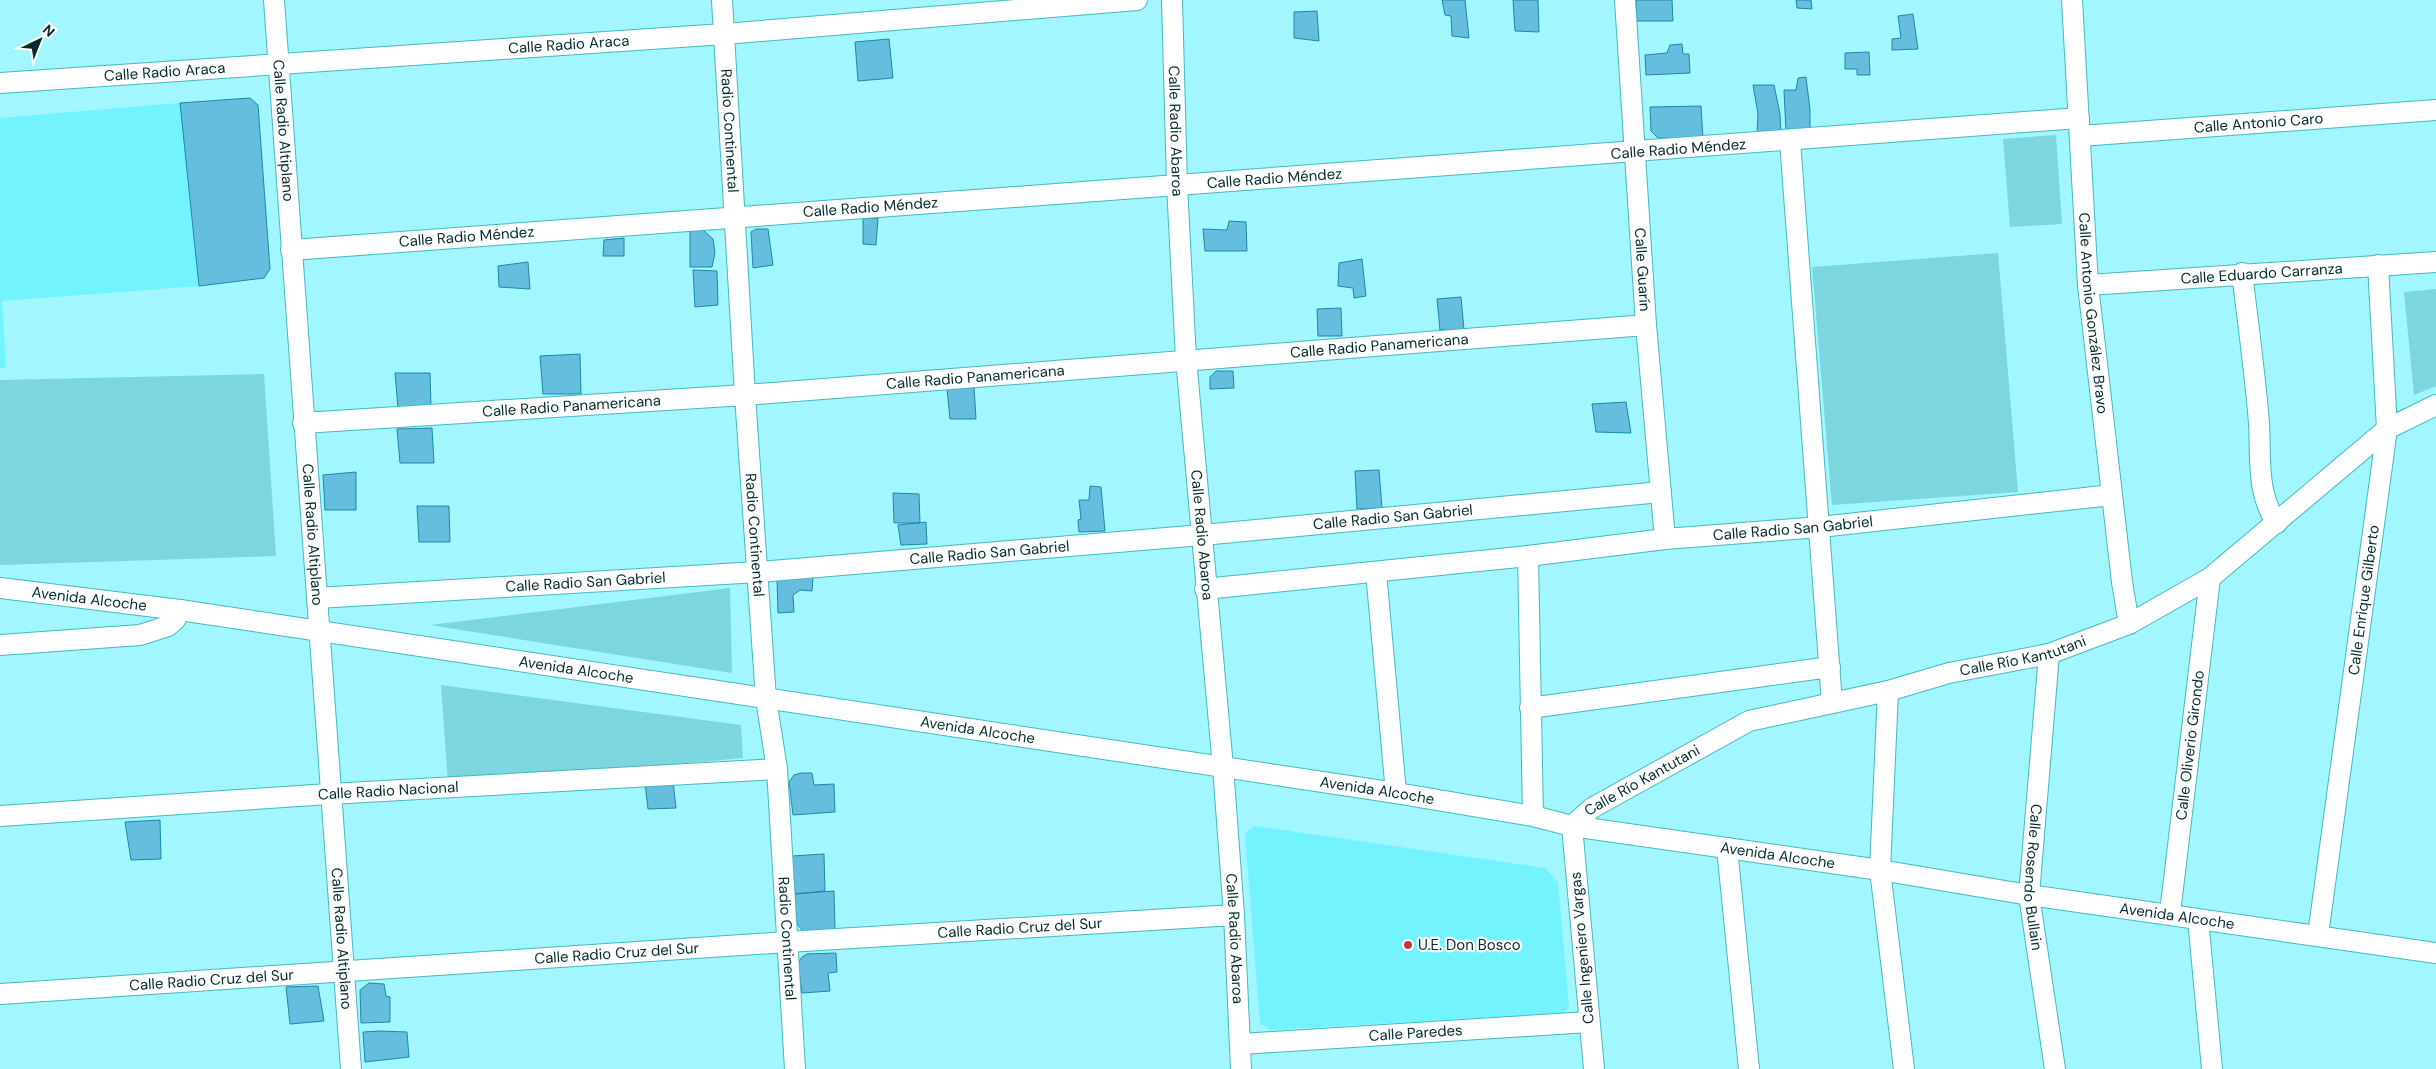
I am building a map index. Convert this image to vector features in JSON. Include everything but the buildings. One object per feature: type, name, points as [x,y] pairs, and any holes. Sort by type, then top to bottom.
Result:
[{"type":"street","name":"Calle Radio Altiplano","points":[[274,0],[320,632],[329,794],[345,971],[351,1069]]},
{"type":"street","name":"Radio Continental","points":[[722,0],[745,395],[766,699],[777,769],[795,1069]]},
{"type":"street","name":"Calle Radio Araca","points":[[0,83],[724,34],[1137,0]]},
{"type":"street","name":"Calle Radio Abaroa","points":[[1172,0],[1177,185],[1186,359],[1205,589],[1223,768],[1234,915],[1241,1069]]},
{"type":"street","name":"Calle Guarín","points":[[1625,0],[1646,325],[1665,539]]},
{"type":"street","name":"Calle Antonio González Bravo","points":[[2072,0],[2088,285],[2129,624]]},
{"type":"street","name":"Calle Antonio Caro","points":[[2079,127],[2436,110]]},
{"type":"street","name":"Calle Radio Méndez","points":[[291,250],[734,216],[1790,141],[2079,127]]},
{"type":"street","points":[[1790,141],[1832,703]]},
{"type":"street","name":"Calle Eduardo Carranza","points":[[2088,285],[2436,262]]},
{"type":"street","name":"Calle Enrique Gilberto","points":[[2318,935],[2387,429],[2378,265]]},
{"type":"street","points":[[2242,274],[2259,422],[2264,496],[2269,512],[2277,523]]},
{"type":"street","name":"Calle Radio Panamericana","points":[[304,423],[745,395],[1186,359],[1646,325]]},
{"type":"street","name":"Calle Río Kantutani","points":[[1572,826],[1592,808],[1748,721],[1888,691],[1949,674],[2049,654],[2129,624],[2210,578],[2387,429],[2436,405]]},
{"type":"street","name":"Calle Radio San Gabriel","points":[[317,598],[758,572],[1202,536],[1661,492]]},
{"type":"street","name":"Calle Radio San Gabriel","points":[[1205,589],[1528,556],[1665,539],[1820,527],[2112,495]]},
{"type":"street","points":[[1528,556],[1533,816]]},
{"type":"street","points":[[1376,572],[1396,793]]},
{"type":"street","name":"Calle Oliverio Girondo","points":[[2170,913],[2210,578]]},
{"type":"street","name":"Avenida Alcoche","points":[[0,588],[180,610]]},
{"type":"street","points":[[0,645],[140,635],[168,626],[175,620],[180,610],[320,632]]},
{"type":"street","name":"Avenida Alcoche","points":[[320,632],[1396,793],[1533,816],[1572,826],[1880,870],[2029,895],[2170,913],[2198,919],[2436,953]]},
{"type":"street","name":"Calle Rosendo Bullain","points":[[2049,654],[2029,895],[2055,1069]]},
{"type":"street","points":[[1530,708],[1830,667]]},
{"type":"street","points":[[1888,691],[1880,870],[1904,1069]]},
{"type":"street","name":"Calle Radio Nacional","points":[[0,816],[329,794],[777,769]]},
{"type":"street","name":"Calle Ingeniero Vargas","points":[[1572,826],[1594,1069]]},
{"type":"street","points":[[1728,848],[1749,1069]]},
{"type":"street","name":"Calle Radio Cruz del Sur","points":[[0,994],[787,942],[1234,915]]},
{"type":"street","points":[[2198,919],[2212,1069]]},
{"type":"street","name":"Calle Paredes","points":[[1241,1044],[1589,1022]]},
{"type":"shaded area","points":[[180,103],[199,286],[2,301],[6,368],[0,368],[0,118]]},
{"type":"shaded area","points":[[2056,135],[2062,224],[2010,227],[2003,139]]},
{"type":"shaded area","points":[[1998,253],[2018,492],[1832,505],[1812,267]]},
{"type":"shaded area","points":[[2436,289],[2436,386],[2414,395],[2404,292]]},
{"type":"shaded area","points":[[264,374],[276,556],[0,565],[0,380]]},
{"type":"shaded area","points":[[730,588],[732,673],[430,625]]},
{"type":"shaded area","points":[[441,685],[741,725],[743,758],[448,784]]},
{"type":"shaded area","name":"U.E. Don Bosco","points":[[1254,826],[1545,868],[1558,882],[1569,1008],[1563,1013],[1270,1030],[1260,1023],[1245,834]]},
{"type":"place","name":"U.E. Don Bosco","points":[[1408,945]]}]
